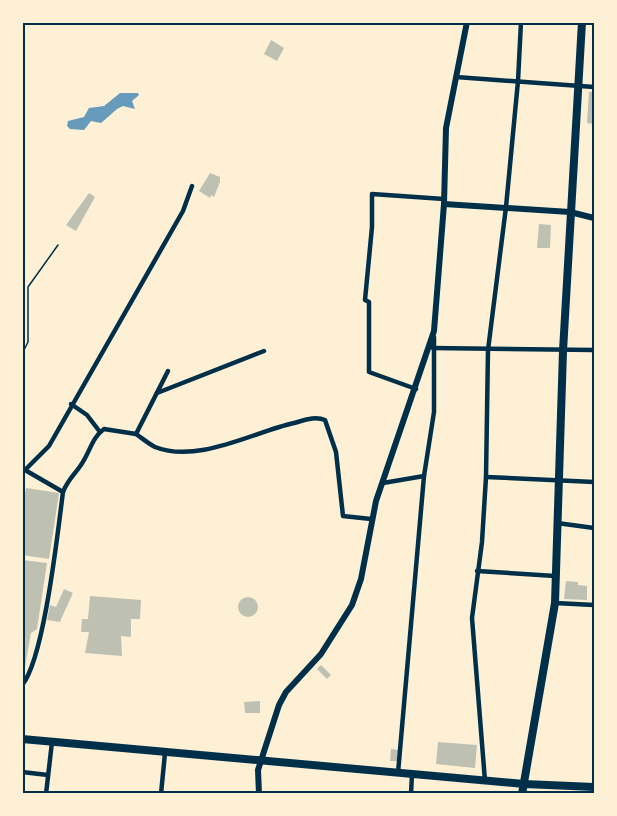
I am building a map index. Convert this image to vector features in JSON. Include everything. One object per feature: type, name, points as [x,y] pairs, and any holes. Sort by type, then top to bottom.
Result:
[{"type":"main road","points":[[522,794],[555,603],[563,351],[582,22]]},
{"type":"main road","points":[[22,739],[578,790],[594,787]]},
{"type":"street","points":[[398,773],[424,476],[434,412],[433,348],[444,201],[446,128],[467,22]]},
{"type":"street","points":[[485,781],[472,618],[486,477],[488,350],[506,207],[521,22]]},
{"type":"street","points":[[456,77],[594,87]]},
{"type":"street","points":[[63,492],[24,472],[49,446],[183,211],[192,186]]},
{"type":"street","points":[[416,389],[369,372],[369,302],[365,300],[372,226],[372,194],[570,212],[594,218]]},
{"type":"street","points":[[259,794],[261,761],[279,705],[286,692],[321,654],[352,605],[361,579],[371,519],[434,331]]},
{"type":"street","points":[[433,348],[594,350]]},
{"type":"street","points":[[157,393],[264,351]]},
{"type":"street","points":[[136,434],[168,371]]},
{"type":"street","points":[[71,404],[87,415],[100,432]]},
{"type":"street","points":[[22,685],[32,666],[49,589],[63,492],[69,477],[83,463],[96,435],[104,429],[136,434],[155,447],[169,450],[206,450],[246,439],[272,428],[318,417],[325,420],[336,452],[343,516],[371,519]]},
{"type":"street","points":[[383,483],[424,476]]},
{"type":"street","points":[[486,477],[594,482]]},
{"type":"street","points":[[557,523],[594,528]]},
{"type":"street","points":[[477,571],[555,576]]},
{"type":"street","points":[[555,603],[594,605]]},
{"type":"street","points":[[46,794],[52,742]]},
{"type":"street","points":[[161,794],[165,753]]},
{"type":"street","points":[[22,772],[48,775]]},
{"type":"street","points":[[411,794],[412,774]]},
{"type":"path","points":[[22,354],[28,342],[28,287],[58,245]]},
{"type":"water","points":[[120,93],[138,93],[139,95],[132,101],[135,109],[123,106],[101,123],[91,121],[84,130],[70,129],[67,126],[68,121],[84,117],[89,108],[104,106]]},
{"type":"building","points":[[271,40],[284,48],[277,61],[264,54]]},
{"type":"building","points":[[589,92],[594,92],[594,124],[587,123]]},
{"type":"building","points":[[210,173],[220,177],[220,182],[214,197],[211,195],[210,198],[199,191]]},
{"type":"building","points":[[89,193],[95,197],[76,231],[66,225]]},
{"type":"building","points":[[539,224],[551,225],[550,248],[537,248]]},
{"type":"building","points":[[26,488],[59,493],[49,559],[22,555],[22,509]]},
{"type":"building","points":[[22,560],[47,563],[37,629],[31,633],[23,678]]},
{"type":"building","points":[[566,581],[578,582],[578,585],[587,586],[587,600],[564,599]]},
{"type":"building","points":[[64,589],[73,593],[60,622],[47,620],[50,605],[56,607]]},
{"type":"building","points":[[90,596],[141,600],[140,619],[131,619],[131,637],[121,636],[122,656],[85,653],[89,632],[81,632],[82,619],[88,619]]},
{"type":"building","points":[[248,597],[255,600],[258,607],[255,614],[248,617],[241,614],[238,607],[241,600]]},
{"type":"building","points":[[321,665],[331,675],[327,679],[317,669]]},
{"type":"building","points":[[260,701],[260,713],[245,713],[244,702]]},
{"type":"building","points":[[438,742],[477,745],[475,768],[436,764]]},
{"type":"building","points":[[391,749],[398,750],[397,761],[390,761]]}]
